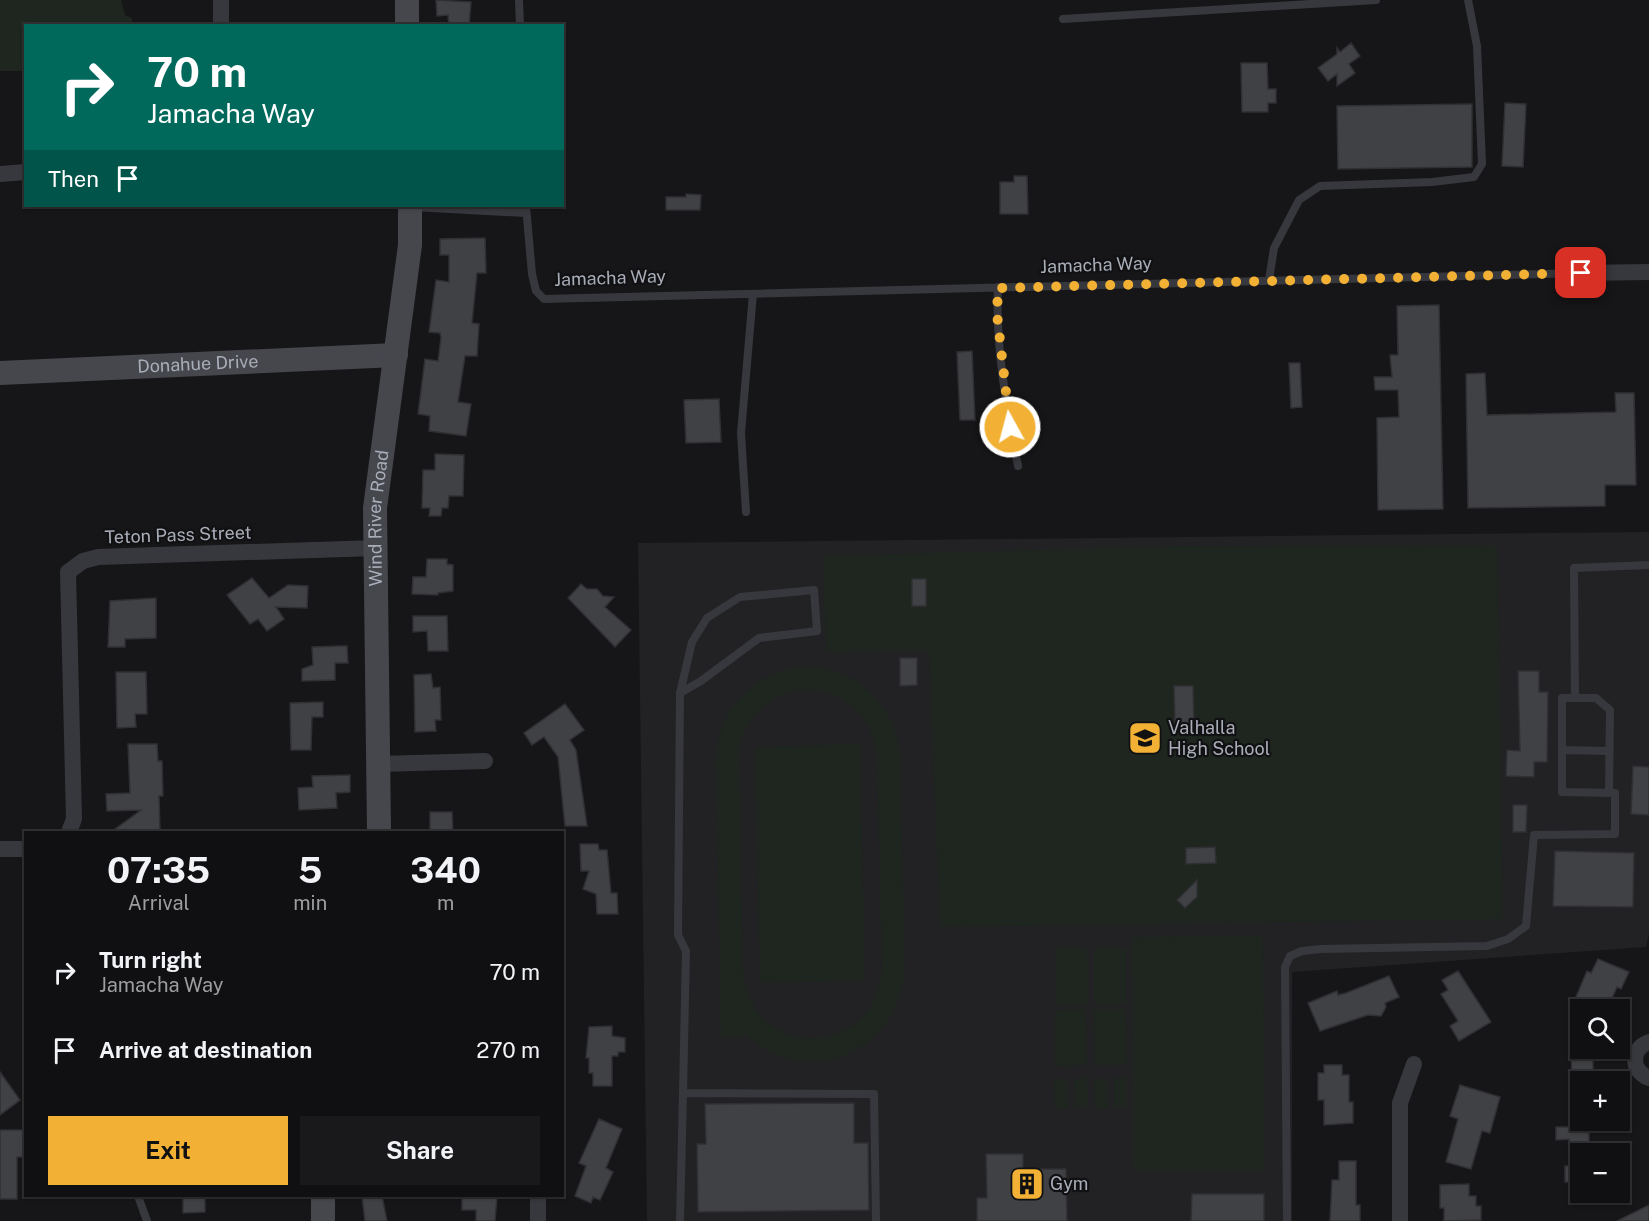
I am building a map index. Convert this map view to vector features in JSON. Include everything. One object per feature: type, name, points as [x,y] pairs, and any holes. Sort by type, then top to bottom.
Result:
[{"type":"street","points":[[221,0],[221,24]]},
{"type":"street","points":[[407,0],[407,24]]},
{"type":"street","points":[[0,174],[24,171]]},
{"type":"street","name":"Wind River Road","points":[[379,831],[375,508],[410,245],[410,207]]},
{"type":"street","name":"Jamacha Way","points":[[1581,273],[1649,272]]},
{"type":"street","name":"Donahue Drive","points":[[0,374],[396,355]]},
{"type":"street","name":"Teton Pass Street","points":[[69,831],[74,819],[68,572],[83,561],[99,557],[375,548]]},
{"type":"street","points":[[379,764],[485,761]]},
{"type":"street","points":[[0,849],[24,849]]},
{"type":"street","points":[[1649,1042],[1638,1049],[1634,1060],[1638,1071],[1649,1078]]},
{"type":"street","points":[[1400,1221],[1400,1103],[1414,1064]]},
{"type":"street","points":[[323,1197],[323,1221]]},
{"type":"street","points":[[538,1197],[538,1221]]},
{"type":"lane","points":[[519,0],[520,24]]},
{"type":"lane","points":[[1063,19],[1376,0]]},
{"type":"lane","points":[[1269,280],[1274,248],[1299,200],[1320,186],[1432,182],[1474,177],[1482,164],[1477,46],[1468,0]]},
{"type":"lane","points":[[449,207],[526,209]]},
{"type":"lane","name":"Jamacha Way","points":[[526,209],[532,274],[536,291],[544,299],[1581,273]]},
{"type":"lane","points":[[998,288],[997,314],[1010,427],[1018,466]]},
{"type":"lane","points":[[746,512],[741,433],[753,294]]},
{"type":"lane","points":[[1575,698],[1574,568],[1649,565]]},
{"type":"lane","points":[[680,693],[759,638],[817,631],[814,590],[740,597],[707,618],[692,642],[680,693],[678,935],[686,951],[680,1221]]},
{"type":"lane","points":[[1287,1221],[1285,968],[1290,956],[1302,951],[1321,949],[1487,946],[1508,939],[1526,926],[1534,835],[1614,834],[1615,792],[1609,792],[1562,792],[1562,698],[1596,698],[1610,710],[1609,792]]},
{"type":"lane","points":[[1562,750],[1609,751]]},
{"type":"lane","points":[[683,1093],[874,1094],[876,1221]]},
{"type":"lane","points":[[138,1197],[147,1221]]},
{"type":"shaded area","points":[[0,0],[121,0],[125,15],[132,18],[132,24],[24,24],[24,71],[0,71]]},
{"type":"shaded area","name":"Valhalla High School","points":[[1649,532],[1649,933],[1646,947],[1292,972],[1292,1221],[647,1221],[638,543]]},
{"type":"shaded area","points":[[1497,545],[1503,919],[940,927],[929,651],[826,652],[823,556],[1182,546]]},
{"type":"shaded area","points":[[806,666],[825,669],[842,674],[871,692],[891,720],[900,756],[905,968],[899,997],[887,1022],[869,1041],[846,1055],[822,1061],[795,1060],[769,1051],[745,1033],[745,1036],[721,1037],[716,760],[719,741],[732,708],[742,695],[770,675]],"holes":[[[796,690],[827,693],[851,705],[861,715],[874,741],[877,756],[882,968],[874,998],[859,1020],[837,1033],[813,1038],[789,1034],[768,1022],[751,1001],[743,971],[739,749],[752,719],[767,704],[775,698]]]},
{"type":"shaded area","points":[[860,744],[865,981],[760,983],[755,747]]},
{"type":"shaded area","points":[[1263,936],[1264,1171],[1133,1171],[1132,937]]},
{"type":"shaded area","points":[[1055,948],[1087,948],[1088,1004],[1056,1004]]},
{"type":"shaded area","points":[[1094,948],[1126,948],[1126,1004],[1094,1004]]},
{"type":"shaded area","points":[[1086,1009],[1087,1065],[1055,1066],[1055,1010]]},
{"type":"shaded area","points":[[1094,1009],[1126,1009],[1127,1065],[1095,1065]]},
{"type":"shaded area","points":[[1087,1078],[1088,1107],[1075,1107],[1074,1079]]},
{"type":"shaded area","points":[[1114,1078],[1127,1078],[1127,1107],[1114,1107]]},
{"type":"shaded area","points":[[1054,1079],[1067,1079],[1068,1108],[1055,1108]]},
{"type":"shaded area","points":[[1094,1079],[1107,1079],[1108,1108],[1095,1108]]},
{"type":"building","points":[[436,0],[471,2],[469,24],[449,24],[448,15],[437,16]]},
{"type":"building","points":[[1351,43],[1360,56],[1349,64],[1355,73],[1337,86],[1337,74],[1328,81],[1318,68],[1337,54],[1337,48],[1340,52]]},
{"type":"building","points":[[1241,63],[1267,63],[1268,89],[1276,89],[1276,103],[1268,103],[1268,112],[1242,112]]},
{"type":"building","points":[[1505,103],[1526,104],[1523,167],[1502,166]]},
{"type":"building","points":[[1472,104],[1472,167],[1338,169],[1337,106]]},
{"type":"building","points":[[1014,176],[1027,176],[1028,214],[1000,214],[1000,182],[1014,182]]},
{"type":"building","points":[[686,194],[701,195],[700,210],[666,210],[666,197],[686,197]]},
{"type":"building","points":[[485,238],[486,273],[477,273],[472,323],[479,324],[477,356],[465,356],[458,402],[471,404],[466,436],[429,431],[430,416],[418,414],[425,359],[438,361],[440,333],[429,332],[436,280],[449,282],[449,255],[440,255],[440,239]]},
{"type":"building","points":[[1439,305],[1443,509],[1378,510],[1377,418],[1399,417],[1398,390],[1375,390],[1374,377],[1392,377],[1390,355],[1398,355],[1397,306]]},
{"type":"building","points":[[972,351],[975,420],[960,420],[957,352]]},
{"type":"building","points":[[1289,363],[1300,363],[1302,407],[1291,408]]},
{"type":"building","points":[[1485,373],[1487,415],[1616,412],[1615,393],[1634,393],[1636,485],[1605,485],[1605,506],[1468,508],[1466,374]]},
{"type":"building","points":[[719,399],[721,442],[686,443],[684,400]]},
{"type":"building","points":[[435,454],[464,455],[463,496],[449,496],[448,508],[442,508],[441,516],[429,516],[430,508],[422,508],[423,470],[435,470]]},
{"type":"building","points":[[427,559],[447,559],[447,564],[453,565],[453,591],[438,593],[438,595],[412,594],[413,577],[426,577]]},
{"type":"building","points":[[252,578],[269,598],[288,585],[308,586],[307,608],[276,607],[284,619],[267,631],[258,619],[250,624],[227,595]]},
{"type":"building","points":[[912,579],[926,579],[926,606],[912,606]]},
{"type":"building","points":[[581,584],[587,589],[597,589],[603,596],[614,597],[605,607],[631,630],[615,647],[568,598]]},
{"type":"building","points":[[156,598],[156,638],[125,639],[125,647],[108,647],[110,601]]},
{"type":"building","points":[[413,616],[447,616],[448,651],[428,651],[427,631],[413,632]]},
{"type":"building","points":[[347,646],[348,663],[335,663],[335,680],[302,681],[302,669],[313,665],[312,647]]},
{"type":"building","points":[[900,658],[917,658],[917,685],[900,686]]},
{"type":"building","points":[[1518,671],[1539,671],[1539,692],[1548,692],[1547,762],[1534,762],[1534,777],[1506,776],[1507,750],[1520,751]]},
{"type":"building","points":[[116,672],[146,672],[147,714],[135,714],[136,727],[117,728]]},
{"type":"building","points":[[431,674],[433,688],[440,687],[441,720],[435,720],[436,731],[415,732],[414,675]]},
{"type":"building","points":[[1174,686],[1193,686],[1194,726],[1175,727]]},
{"type":"building","points":[[323,702],[323,717],[312,717],[311,750],[291,750],[290,703]]},
{"type":"building","points":[[565,704],[584,730],[570,740],[576,750],[587,826],[565,826],[558,757],[544,737],[532,745],[524,733]]},
{"type":"building","points":[[128,744],[157,744],[158,761],[162,761],[163,796],[159,796],[160,831],[112,831],[141,810],[107,811],[106,794],[130,793]]},
{"type":"building","points":[[1633,766],[1649,767],[1649,815],[1631,814]]},
{"type":"building","points":[[350,775],[350,792],[336,793],[337,808],[299,810],[298,788],[313,787],[312,776]]},
{"type":"building","points":[[1513,805],[1527,805],[1526,832],[1513,832]]},
{"type":"building","points":[[430,812],[452,812],[453,831],[430,831]]},
{"type":"building","points":[[580,844],[598,844],[599,850],[607,850],[611,893],[617,893],[618,914],[597,914],[596,894],[583,889],[589,871],[581,871]]},
{"type":"building","points":[[1215,847],[1216,863],[1186,864],[1186,848]]},
{"type":"building","points":[[1555,851],[1634,853],[1633,907],[1553,906]]},
{"type":"building","points":[[1197,880],[1197,897],[1185,908],[1177,900]]},
{"type":"building","points":[[1598,959],[1629,972],[1621,989],[1617,987],[1612,999],[1576,999],[1587,971],[1591,973]]},
{"type":"building","points":[[1458,971],[1491,1022],[1459,1041],[1450,1026],[1458,1021],[1441,994],[1448,990],[1442,980]]},
{"type":"building","points":[[1389,976],[1399,997],[1385,1003],[1386,1007],[1381,1016],[1368,1015],[1320,1031],[1308,1003],[1337,991],[1338,995],[1346,993]]},
{"type":"building","points":[[612,1026],[612,1036],[625,1038],[625,1052],[618,1052],[618,1056],[612,1056],[612,1086],[593,1086],[593,1073],[589,1073],[589,1058],[586,1058],[589,1027]]},
{"type":"building","points":[[1571,1059],[1593,1059],[1593,1071],[1572,1071]]},
{"type":"building","points":[[1324,1065],[1342,1065],[1342,1075],[1349,1075],[1349,1102],[1353,1102],[1353,1123],[1324,1125],[1324,1100],[1318,1100],[1318,1073],[1324,1073]]},
{"type":"building","points":[[0,1072],[20,1100],[0,1115]]},
{"type":"building","points":[[1460,1085],[1500,1097],[1490,1133],[1482,1131],[1471,1169],[1446,1162],[1458,1119],[1450,1116]]},
{"type":"building","points":[[854,1103],[854,1143],[868,1143],[869,1210],[698,1212],[697,1144],[706,1144],[705,1104]]},
{"type":"building","points":[[599,1119],[622,1129],[606,1168],[613,1172],[600,1200],[593,1197],[591,1203],[575,1196],[586,1166],[579,1163]]},
{"type":"building","points":[[1556,1127],[1570,1127],[1570,1131],[1589,1131],[1589,1143],[1570,1143],[1570,1182],[1565,1182],[1565,1166],[1569,1166],[1569,1139],[1556,1140]]},
{"type":"building","points":[[0,1130],[24,1130],[24,1157],[17,1157],[17,1199],[0,1199]]},
{"type":"building","name":"Gym","points":[[986,1154],[1023,1154],[1023,1169],[1066,1169],[1067,1221],[977,1221],[977,1198],[987,1198]]},
{"type":"building","points":[[1339,1161],[1356,1161],[1356,1205],[1360,1205],[1360,1221],[1330,1221],[1332,1180],[1339,1180]]},
{"type":"building","points":[[1469,1184],[1469,1196],[1476,1196],[1476,1206],[1481,1206],[1481,1220],[1444,1221],[1444,1208],[1440,1208],[1440,1185]]},
{"type":"building","points":[[1192,1194],[1264,1194],[1264,1221],[1191,1221]]},
{"type":"building","points":[[183,1197],[205,1197],[205,1212],[183,1213]]},
{"type":"building","points":[[362,1197],[382,1197],[387,1221],[365,1221]]},
{"type":"building","points":[[462,1197],[497,1197],[495,1221],[476,1221],[476,1210],[462,1210]]},
{"type":"building","points":[[1649,1205],[1649,1221],[1617,1221]]},
{"type":"place","name":"Valhalla High School","points":[[1145,738]]},
{"type":"place","name":"Gym","points":[[1027,1184]]},
{"type":"route","points":[[1010,427],[997,314],[998,288],[1581,273]]}]
